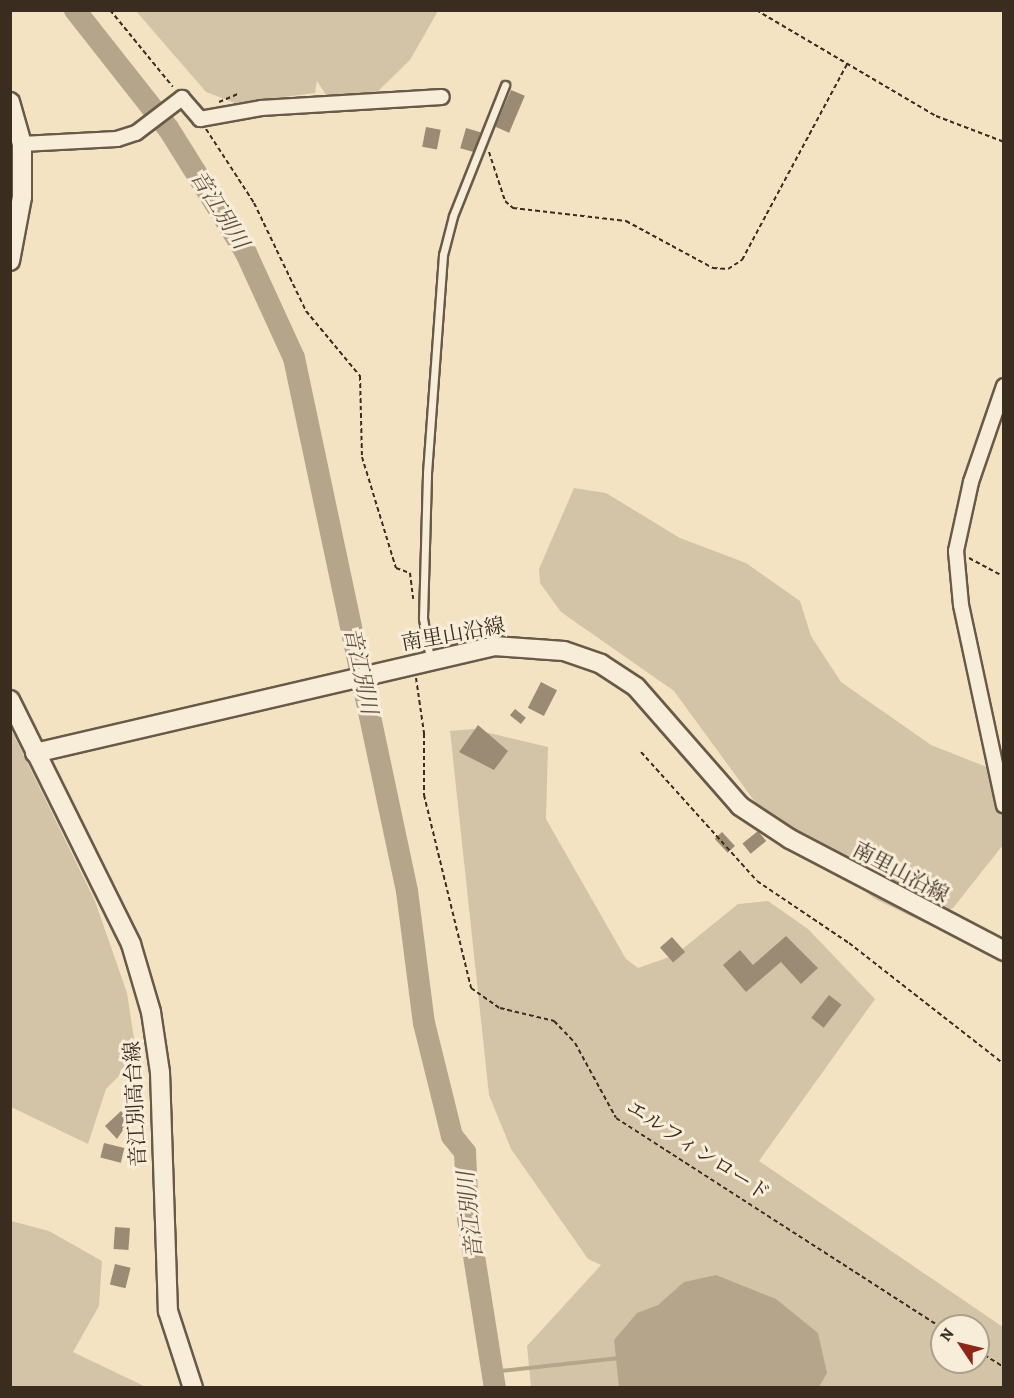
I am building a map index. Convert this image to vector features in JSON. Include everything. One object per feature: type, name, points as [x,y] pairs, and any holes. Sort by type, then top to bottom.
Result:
[{"type":"street","points":[[22,144],[136,134],[182,98],[200,119],[261,108],[442,97]]},
{"type":"street","points":[[10,102],[22,144],[22,197],[10,261]]},
{"type":"street","points":[[1004,386],[971,482],[956,551],[961,605],[1004,805]]},
{"type":"street","name":"南里山沿線","points":[[35,753],[422,661],[494,646],[529,646],[601,664],[664,715],[740,806],[790,839],[1004,951]]},
{"type":"street","name":"音江別高台線","points":[[10,700],[131,944],[151,1012],[160,1072],[168,1311],[194,1388]]},
{"type":"lane","points":[[422,661],[427,473],[443,255],[479,150],[505,85]]},
{"type":"path","points":[[110,10],[182,98]]},
{"type":"path","points":[[756,10],[848,62],[936,116],[1004,142]]},
{"type":"path","points":[[479,150],[488,149],[505,201],[513,208],[626,221],[713,268],[728,269],[742,260],[848,62]]},
{"type":"path","points":[[216,103],[237,94]]},
{"type":"path","points":[[200,119],[254,204],[306,311],[360,376],[362,457],[396,568],[410,573],[414,606]]},
{"type":"path","points":[[956,551],[1004,577]]},
{"type":"path","name":"エルフィンロード","points":[[422,661],[424,795],[471,988],[500,1008],[554,1020],[575,1043],[616,1119],[930,1320]]},
{"type":"path","points":[[641,752],[757,881],[849,943],[1004,1064]]},
{"type":"path","points":[[990,1358],[1004,1367]]},
{"type":"shaded area","points":[[136,11],[438,11],[410,60],[363,106],[328,98],[317,81],[315,93],[235,103],[206,92]]},
{"type":"shaded area","points":[[574,488],[606,493],[680,538],[746,563],[800,601],[811,636],[841,682],[931,745],[1002,773],[1003,845],[953,908],[925,923],[875,899],[763,813],[674,691],[561,612],[540,583],[539,569]]},
{"type":"shaded area","points":[[11,729],[95,901],[127,993],[137,1058],[106,1089],[88,1144],[11,1107]]},
{"type":"shaded area","points":[[473,729],[548,747],[546,819],[626,959],[638,968],[675,955],[738,904],[768,901],[808,929],[875,999],[759,1161],[984,1314],[930,1314],[930,1374],[990,1374],[990,1318],[1003,1327],[1003,1387],[531,1387],[527,1346],[601,1265],[588,1259],[511,1149],[489,1095],[450,731]]},
{"type":"shaded area","points":[[11,1221],[49,1231],[102,1261],[99,1306],[73,1352],[146,1387],[11,1387]]},
{"type":"shaded area","points":[[716,1275],[776,1299],[818,1333],[827,1373],[819,1387],[619,1387],[614,1340],[637,1313],[658,1305],[684,1282]]},
{"type":"building","points":[[511,90],[525,96],[509,133],[495,127]]},
{"type":"building","points":[[426,127],[441,130],[437,149],[422,147]]},
{"type":"building","points":[[466,128],[480,132],[475,152],[460,148]]},
{"type":"building","points":[[541,682],[557,690],[544,716],[528,708]]},
{"type":"building","points":[[515,709],[526,718],[521,724],[510,715]]},
{"type":"building","points":[[478,725],[508,751],[494,770],[459,752]]},
{"type":"building","points":[[758,831],[766,841],[751,854],[742,844]]},
{"type":"building","points":[[722,832],[735,846],[728,853],[715,839]]},
{"type":"building","points":[[786,936],[818,968],[801,984],[781,962],[746,992],[723,965],[740,950],[753,965]]},
{"type":"building","points":[[672,937],[685,952],[673,963],[660,947]]},
{"type":"building","points":[[829,995],[842,1005],[824,1028],[811,1018]]},
{"type":"building","points":[[121,1111],[129,1121],[117,1139],[105,1126]]},
{"type":"building","points":[[104,1143],[124,1148],[121,1163],[100,1158]]},
{"type":"building","points":[[115,1227],[130,1228],[128,1250],[113,1249]]},
{"type":"building","points":[[115,1264],[131,1268],[125,1288],[110,1284]]},
{"type":"waterway","name":"音江別川","points":[[75,10],[168,128],[246,253],[294,358],[407,891],[424,1023],[452,1136],[465,1152],[468,1218],[495,1388]]},
{"type":"waterway","points":[[491,1372],[619,1358]]},
{"type":"waterway","name":"音江別川","points":[[491,1388],[494,1383]]}]
